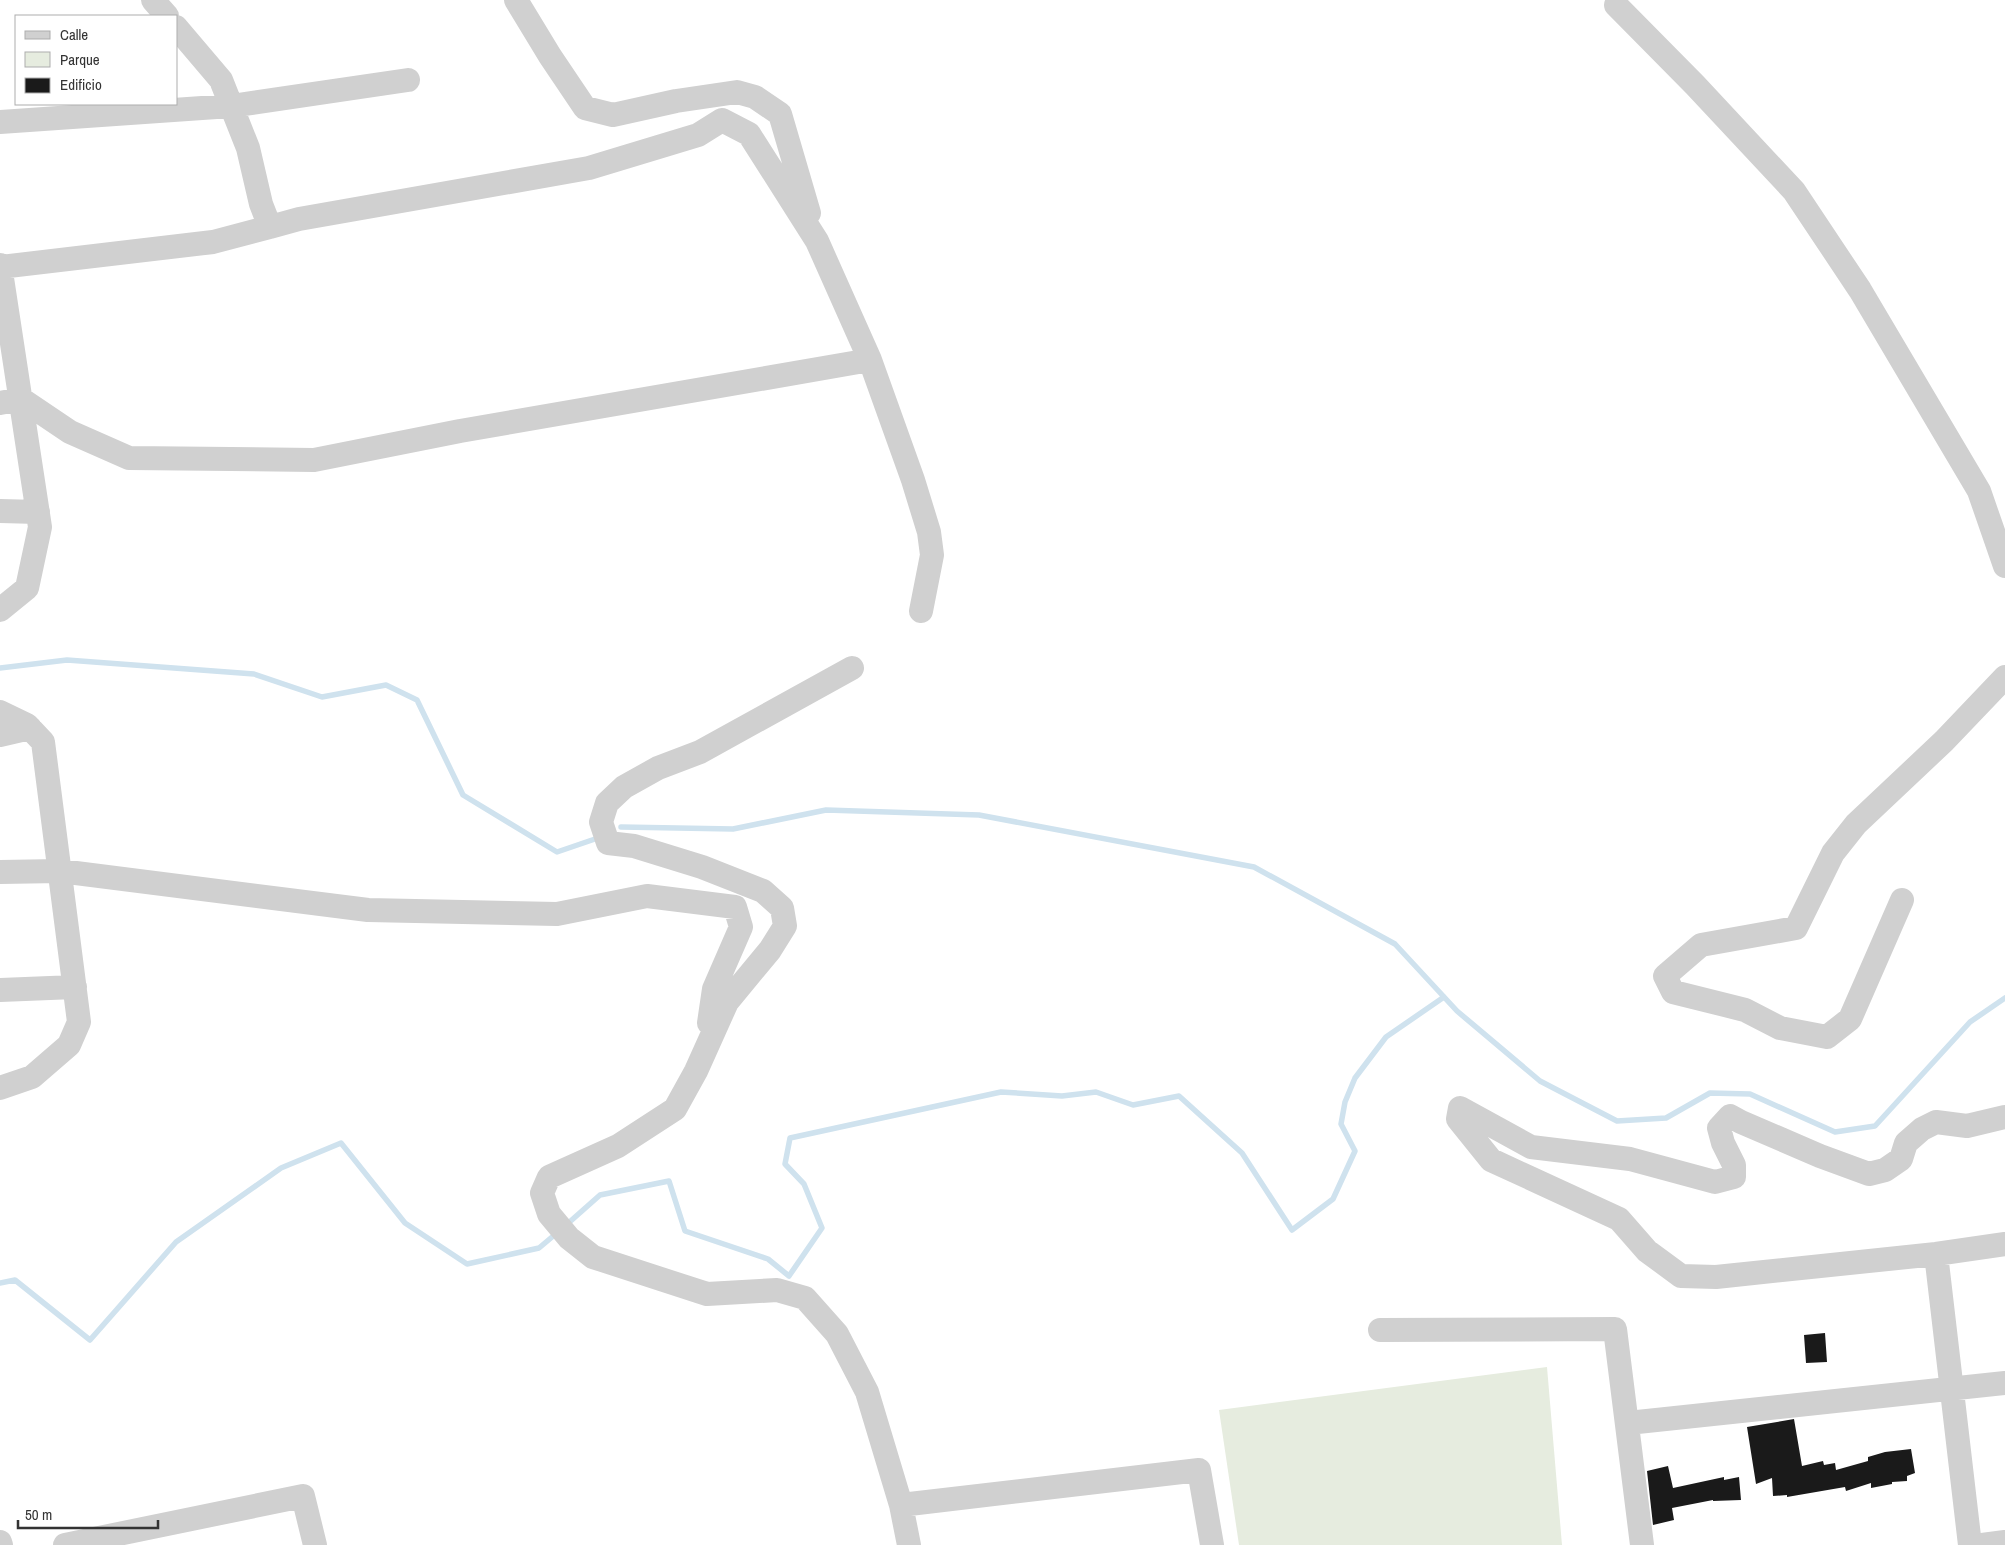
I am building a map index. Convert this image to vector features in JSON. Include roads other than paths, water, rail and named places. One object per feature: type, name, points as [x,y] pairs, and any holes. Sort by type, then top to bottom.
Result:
[{"type":"street","points":[[153,0],[166,15]]},
{"type":"street","points":[[516,0],[585,108],[613,115],[676,101],[737,92],[755,97],[780,114],[818,241],[870,360],[913,480],[929,532],[932,555],[921,611]]},
{"type":"street","points":[[1616,5],[1720,110],[1794,191],[1860,290],[1979,491],[2005,566]]},
{"type":"street","points":[[178,30],[221,80],[248,148],[261,204],[270,227]]},
{"type":"street","points":[[0,122],[231,106],[408,80]]},
{"type":"street","points":[[0,610],[27,588],[40,527],[38,512],[10,401],[0,266],[213,242],[299,219],[589,168],[698,135],[722,120],[749,134],[818,241]]},
{"type":"street","points":[[10,401],[70,432],[128,458],[314,460],[460,431],[870,360]]},
{"type":"street","points":[[0,511],[38,512]]},
{"type":"street","points":[[852,668],[700,752],[658,768],[624,787],[607,804],[605,833],[634,846],[702,868],[763,891],[782,908],[785,926],[770,950],[727,1002],[696,1071],[675,1109],[618,1146],[549,1177],[542,1193],[549,1214],[569,1238],[593,1257],[707,1294],[777,1290],[805,1298],[837,1334],[867,1392],[901,1505],[905,1544]]},
{"type":"street","points":[[1902,900],[1850,1019],[1827,1037],[1780,1028],[1745,1010],[1673,992],[1665,976],[1701,945],[1796,928],[1833,853],[1856,824],[1944,742],[2005,677]]},
{"type":"street","points":[[0,712],[30,728],[43,742],[79,1022],[69,1045],[32,1076],[0,1088]]},
{"type":"street","points":[[0,735],[30,728]]},
{"type":"street","points":[[0,872],[60,871],[368,910],[557,914],[647,896],[735,908],[741,927],[714,989],[705,1052]]},
{"type":"street","points":[[0,990],[74,987]]},
{"type":"street","points":[[2005,1117],[1967,1126],[1936,1122],[1922,1129],[1906,1143],[1901,1159],[1885,1170],[1869,1174],[1820,1156],[1730,1116],[1719,1128],[1723,1143],[1734,1165],[1734,1178],[1715,1182],[1630,1160],[1531,1147],[1460,1108],[1458,1119],[1491,1160],[1619,1219],[1647,1251],[1681,1276],[1716,1277],[1936,1254],[2005,1244]]},
{"type":"street","points":[[1936,1254],[1950,1388],[1970,1545]]},
{"type":"street","points":[[1380,1330],[1615,1329],[1642,1545]]},
{"type":"street","points":[[1628,1423],[2005,1383]]},
{"type":"street","points":[[901,1505],[1199,1470],[1212,1545]]},
{"type":"street","points":[[65,1545],[154,1536],[303,1496],[315,1545]]},
{"type":"street","points":[[1982,1545],[2005,1542]]},
{"type":"waterway","points":[[0,668],[67,660],[254,674],[322,697],[386,685],[417,700],[463,795],[557,852],[595,839]]},
{"type":"waterway","points":[[621,827],[733,829],[826,810],[979,815],[1254,867],[1395,944],[1457,1011],[1540,1081],[1617,1121],[1666,1118],[1710,1093],[1750,1094],[1835,1132],[1875,1126],[1970,1022],[2005,998]]},
{"type":"waterway","points":[[565,1226],[600,1195],[669,1181],[685,1231],[768,1259],[789,1276],[822,1228],[804,1184],[785,1164],[790,1138],[1001,1092],[1062,1096],[1096,1092],[1133,1105],[1179,1096],[1242,1153],[1292,1230],[1333,1199],[1355,1151],[1341,1124],[1345,1102],[1355,1078],[1386,1037],[1444,997]]},
{"type":"waterway","points":[[0,1283],[15,1280],[90,1340],[176,1242],[281,1168],[341,1143],[405,1223],[467,1264],[539,1248],[558,1232]]}]
